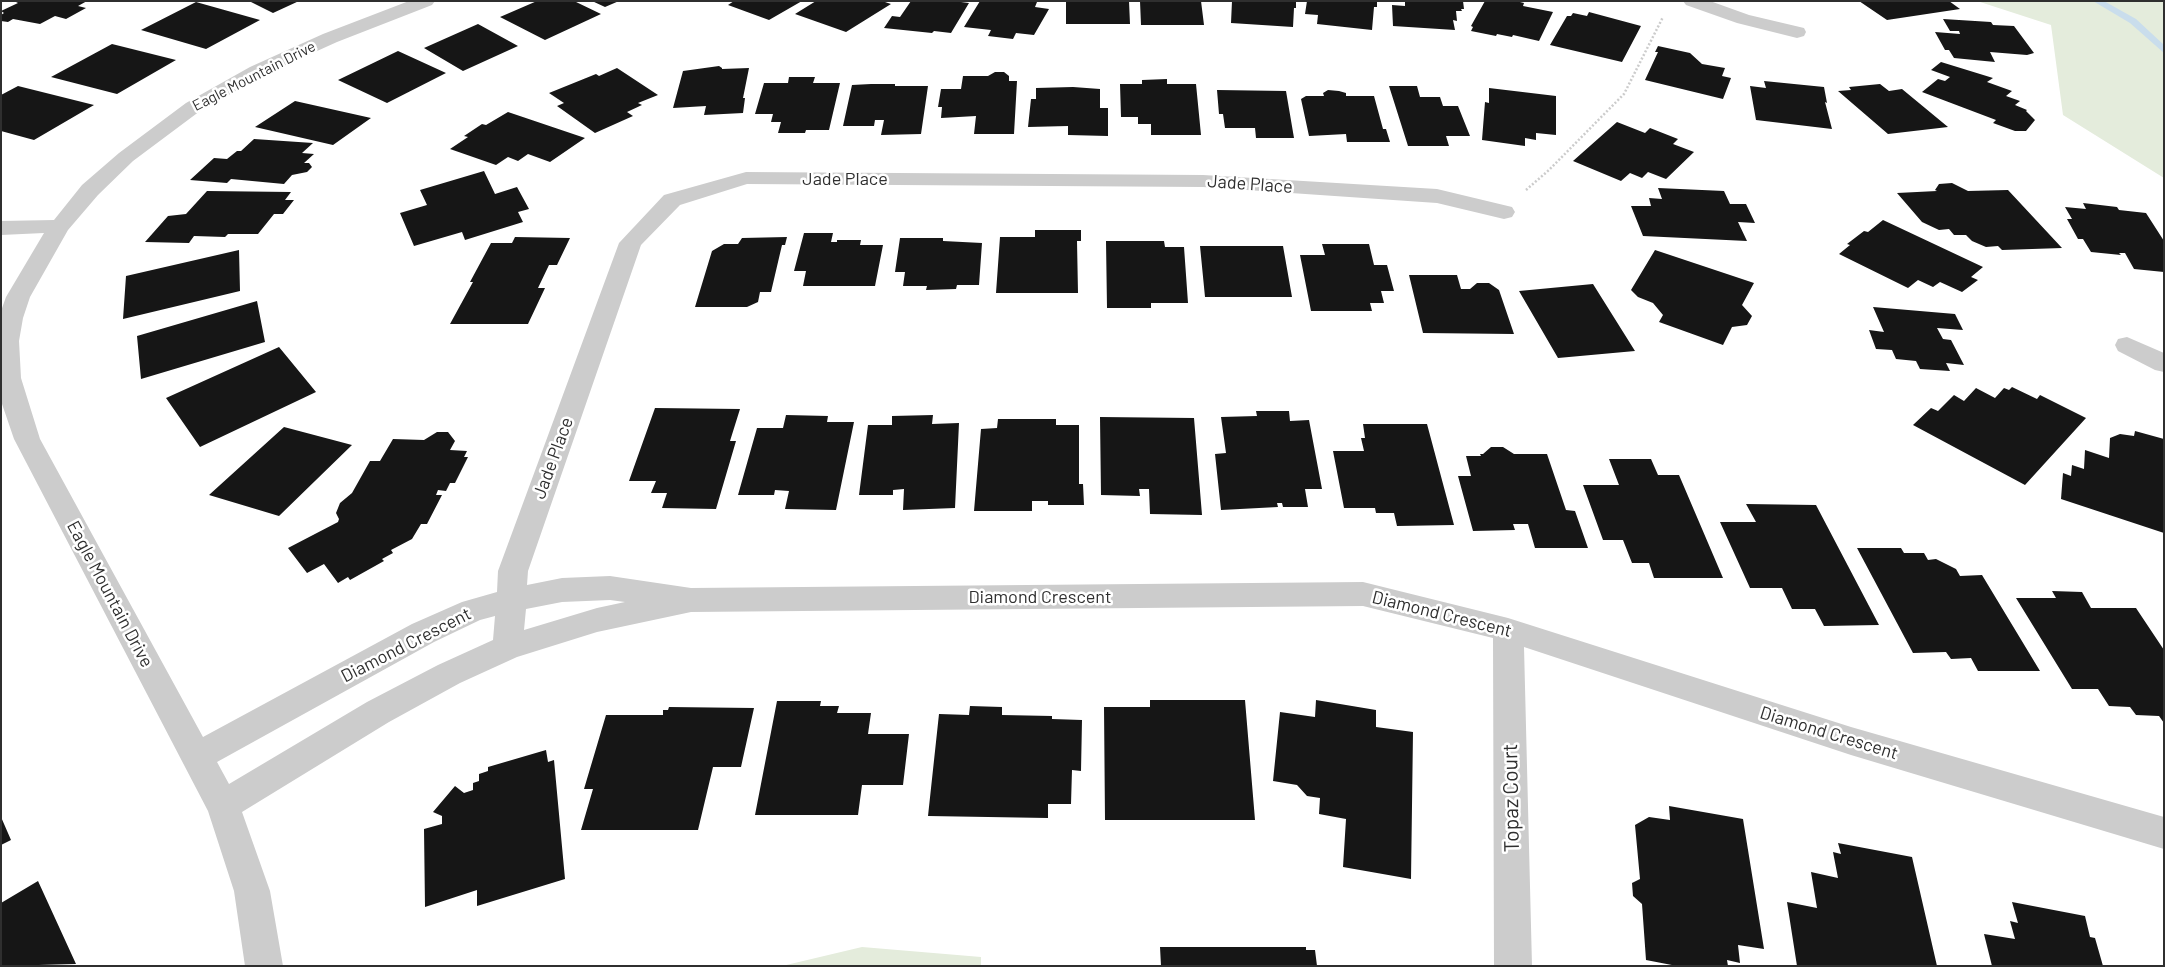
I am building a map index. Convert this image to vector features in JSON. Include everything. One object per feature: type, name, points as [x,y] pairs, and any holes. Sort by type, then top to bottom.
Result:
[{"type":"street","name":"Eagle Mountain Drive","points":[[264,966],[252,891],[223,806],[27,439],[8,378],[7,341],[11,318],[28,275],[60,226],[90,190],[126,156],[193,107],[257,71],[307,48],[426,1]]},
{"type":"street","points":[[1692,1],[1743,19],[1797,32]]},
{"type":"street","name":"Jade Place","points":[[508,647],[515,564],[630,243],[672,200],[746,178],[1203,181],[1437,196],[1504,212]]},
{"type":"street","points":[[1,228],[60,226]]},
{"type":"street","points":[[2128,345],[2164,364]]},
{"type":"street","name":"Diamond Crescent","points":[[197,757],[423,633],[473,610],[562,590],[610,588],[691,600],[1363,594],[1508,630],[1851,741],[2164,832]]},
{"type":"street","name":"Diamond Crescent","points":[[223,806],[386,708],[449,674],[508,647],[597,620],[691,600]]},
{"type":"street","name":"Topaz Court","points":[[1508,630],[1513,966]]},
{"type":"path","points":[[1549,170],[1624,94],[1666,12]]},
{"type":"green space","points":[[1977,1],[2164,1],[2164,178],[2063,115],[2051,25]]},
{"type":"green space","points":[[862,947],[981,957],[981,966],[782,966]]},
{"type":"building","points":[[14,1],[87,1],[78,6],[86,8],[66,19],[55,16],[40,24],[13,19],[8,22],[1,21],[1,15],[4,13],[1,11],[18,3]]},
{"type":"building","points":[[249,1],[299,1],[273,13]]},
{"type":"building","points":[[537,1],[574,1],[601,14],[545,40],[500,17]]},
{"type":"building","points":[[592,1],[619,1],[605,7]]},
{"type":"building","points":[[734,1],[802,1],[769,20],[728,5]]},
{"type":"building","points":[[816,1],[882,1],[891,4],[846,32],[795,14]]},
{"type":"building","points":[[911,1],[969,3],[951,33],[884,28],[892,16],[900,17]]},
{"type":"building","points":[[980,1],[1037,2],[1035,7],[1049,9],[1034,35],[1016,33],[1013,39],[988,36],[991,30],[964,27]]},
{"type":"building","points":[[1066,1],[1129,1],[1130,24],[1066,24]]},
{"type":"building","points":[[1140,1],[1201,1],[1204,25],[1141,25]]},
{"type":"building","points":[[1232,1],[1296,1],[1293,27],[1231,23]]},
{"type":"building","points":[[1307,1],[1377,1],[1377,7],[1374,7],[1372,30],[1317,24],[1318,15],[1305,14]]},
{"type":"building","points":[[1405,1],[1463,1],[1464,9],[1456,11],[1457,21],[1453,20],[1455,30],[1393,26],[1392,5],[1405,6]]},
{"type":"building","points":[[1485,1],[1516,1],[1524,3],[1523,6],[1553,12],[1539,41],[1513,35],[1512,37],[1497,34],[1496,36],[1471,31],[1473,27],[1471,26]]},
{"type":"building","points":[[1859,1],[1949,1],[1960,9],[1887,20]]},
{"type":"building","points":[[196,2],[260,20],[206,49],[141,30]]},
{"type":"building","points":[[1589,12],[1641,26],[1622,62],[1550,45],[1567,16],[1571,16],[1573,13],[1587,16]]},
{"type":"building","points":[[1943,19],[1991,22],[1993,25],[2014,26],[2034,53],[2027,55],[1990,52],[1995,62],[1954,58],[1949,50],[1945,50],[1935,32],[1960,34],[1959,31],[1950,31]]},
{"type":"building","points":[[478,24],[518,46],[463,71],[424,48]]},
{"type":"building","points":[[112,44],[176,60],[117,94],[51,77]]},
{"type":"building","points":[[1658,46],[1690,53],[1702,64],[1725,68],[1722,76],[1731,78],[1723,99],[1645,80],[1658,52],[1655,52]]},
{"type":"building","points":[[398,51],[446,73],[387,103],[338,80]]},
{"type":"building","points":[[1941,62],[1993,78],[1987,82],[2012,91],[2006,96],[2020,101],[2015,105],[2027,110],[2035,120],[2026,131],[2015,131],[1993,123],[1996,120],[1922,92],[1938,79],[1945,81],[1950,77],[1931,70]]},
{"type":"building","points":[[719,66],[722,69],[749,68],[743,98],[745,98],[743,113],[704,115],[706,106],[673,108],[683,71]]},
{"type":"building","points":[[617,68],[658,95],[638,103],[642,105],[627,112],[633,116],[595,133],[557,106],[564,103],[549,93],[596,74],[599,76]]},
{"type":"building","points":[[995,72],[1004,72],[1009,76],[1009,81],[1017,81],[1014,134],[974,134],[976,116],[941,118],[942,107],[938,107],[941,89],[961,89],[963,76],[988,76]]},
{"type":"building","points":[[789,77],[815,77],[813,83],[840,83],[829,130],[806,130],[805,133],[778,133],[781,122],[771,122],[773,114],[755,114],[764,83],[788,83]]},
{"type":"building","points":[[1167,79],[1167,84],[1196,84],[1201,135],[1151,135],[1151,124],[1138,124],[1138,117],[1121,117],[1120,84],[1142,84],[1142,80]]},
{"type":"building","points":[[1764,81],[1824,87],[1827,103],[1825,102],[1832,129],[1756,120],[1750,86],[1766,88]]},
{"type":"building","points":[[1880,84],[1889,91],[1902,89],[1948,127],[1888,134],[1838,91],[1851,90],[1849,87]]},
{"type":"building","points":[[852,85],[928,86],[921,134],[881,135],[884,120],[875,120],[874,126],[843,126]]},
{"type":"building","points":[[18,86],[94,105],[34,140],[1,131],[1,95]]},
{"type":"building","points":[[1389,86],[1417,86],[1420,97],[1440,97],[1443,106],[1458,106],[1470,136],[1446,136],[1449,146],[1408,146]]},
{"type":"building","points":[[1073,87],[1100,89],[1100,108],[1108,108],[1108,136],[1068,135],[1068,126],[1028,127],[1031,99],[1036,99],[1036,88]]},
{"type":"building","points":[[1489,88],[1556,96],[1556,135],[1536,133],[1536,140],[1525,138],[1525,146],[1482,140],[1485,102],[1489,103]]},
{"type":"building","points":[[1217,90],[1286,91],[1294,138],[1256,138],[1255,128],[1225,128],[1223,114],[1219,114]]},
{"type":"building","points":[[1328,90],[1346,93],[1346,96],[1374,96],[1383,129],[1386,129],[1390,142],[1347,142],[1346,134],[1309,136],[1301,99],[1306,96],[1324,96],[1323,93]]},
{"type":"building","points":[[295,101],[371,118],[333,145],[255,127]]},
{"type":"building","points":[[508,112],[585,138],[550,162],[528,154],[518,161],[508,157],[496,165],[450,149],[468,137],[464,136],[482,124],[486,125]]},
{"type":"building","points":[[1617,122],[1645,133],[1650,128],[1678,139],[1673,144],[1694,152],[1666,179],[1648,172],[1642,178],[1630,173],[1621,181],[1573,161]]},
{"type":"building","points":[[254,139],[313,143],[302,153],[314,154],[304,163],[309,163],[312,167],[307,172],[292,175],[284,184],[231,179],[227,183],[190,180],[214,158],[227,159],[237,151],[241,151]]},
{"type":"building","points":[[484,171],[495,194],[517,187],[529,209],[518,212],[523,222],[465,240],[462,232],[414,246],[400,213],[427,205],[420,190]]},
{"type":"building","points":[[1952,183],[1968,191],[2008,190],[2062,248],[2002,250],[1998,246],[1986,247],[1972,241],[1966,235],[1954,235],[1949,229],[1939,230],[1922,222],[1897,193],[1937,191],[1935,190],[1939,184]]},
{"type":"building","points":[[1658,188],[1724,191],[1730,204],[1746,204],[1755,223],[1738,222],[1747,241],[1643,236],[1631,206],[1651,206],[1649,198],[1662,199]]},
{"type":"building","points":[[207,191],[291,192],[285,200],[294,200],[283,214],[274,214],[258,234],[228,234],[225,237],[194,236],[189,243],[145,242],[168,216],[186,214]]},
{"type":"building","points":[[2083,203],[2146,213],[2164,241],[2164,272],[2134,269],[2125,253],[2119,253],[2121,255],[2091,252],[2083,239],[2078,239],[2067,219],[2072,219],[2065,207],[2086,209]]},
{"type":"building","points":[[1883,220],[1983,267],[1971,277],[1978,280],[1962,292],[1940,282],[1933,287],[1918,280],[1908,288],[1839,254],[1850,245],[1847,244],[1864,231],[1868,232]]},
{"type":"building","points":[[1035,230],[1081,230],[1081,241],[1077,241],[1078,293],[996,293],[1000,237],[1035,237]]},
{"type":"building","points":[[804,233],[833,233],[831,242],[837,242],[837,240],[861,240],[860,245],[883,245],[875,286],[803,286],[806,271],[794,271]]},
{"type":"building","points":[[515,237],[570,238],[557,265],[549,265],[538,288],[545,288],[528,324],[450,324],[473,282],[470,282],[491,243],[512,243]]},
{"type":"building","points":[[787,237],[785,245],[782,245],[771,292],[760,292],[758,302],[747,307],[695,307],[712,251],[724,244],[738,244],[742,238]]},
{"type":"building","points":[[900,238],[943,238],[943,241],[982,243],[979,285],[957,285],[956,289],[926,290],[927,286],[903,286],[905,272],[895,272]]},
{"type":"building","points":[[1106,241],[1164,241],[1165,247],[1184,247],[1188,303],[1151,303],[1151,308],[1107,308]]},
{"type":"building","points":[[1322,244],[1369,244],[1374,265],[1387,265],[1394,291],[1381,291],[1384,303],[1370,303],[1372,311],[1311,311],[1300,255],[1325,255]]},
{"type":"building","points":[[1200,246],[1283,246],[1292,297],[1205,297]]},
{"type":"building","points":[[239,250],[240,291],[123,319],[126,276]]},
{"type":"building","points":[[1655,250],[1754,283],[1742,305],[1752,316],[1747,325],[1732,327],[1723,345],[1659,322],[1663,315],[1653,303],[1638,297],[1631,290]]},
{"type":"building","points":[[1409,275],[1457,275],[1461,289],[1470,289],[1477,283],[1489,283],[1499,290],[1514,334],[1423,333]]},
{"type":"building","points":[[1593,284],[1635,351],[1558,358],[1519,291]]},
{"type":"building","points":[[257,301],[265,342],[141,379],[137,336]]},
{"type":"building","points":[[1873,307],[1955,314],[1963,330],[1937,328],[1943,339],[1951,340],[1964,365],[1946,363],[1950,371],[1920,369],[1916,361],[1896,359],[1892,350],[1876,349],[1869,330],[1884,332]]},
{"type":"building","points":[[279,347],[316,392],[200,447],[166,398]]},
{"type":"building","points":[[2012,387],[2037,399],[2040,395],[2086,418],[2025,485],[1913,425],[1931,408],[1938,411],[1954,395],[1964,401],[1976,388],[1995,398],[2004,388],[2009,390]]},
{"type":"building","points":[[655,408],[740,409],[730,441],[736,441],[716,509],[662,508],[667,493],[651,493],[656,481],[629,481]]},
{"type":"building","points":[[1256,411],[1289,411],[1290,421],[1309,420],[1322,489],[1305,489],[1308,507],[1283,507],[1282,503],[1277,503],[1278,507],[1221,510],[1215,454],[1226,453],[1221,417],[1257,416]]},
{"type":"building","points":[[786,415],[828,416],[827,422],[854,422],[836,510],[785,509],[789,491],[775,490],[774,495],[738,495],[757,428],[783,428]]},
{"type":"building","points":[[933,415],[932,424],[959,423],[955,508],[903,510],[904,489],[893,490],[893,495],[859,495],[868,425],[892,425],[892,416]]},
{"type":"building","points":[[1100,417],[1194,418],[1202,515],[1150,514],[1149,489],[1139,489],[1140,496],[1101,495]]},
{"type":"building","points":[[998,419],[1056,419],[1056,425],[1079,425],[1079,484],[1083,484],[1084,505],[1048,505],[1048,501],[1032,501],[1032,511],[974,511],[981,429],[997,428]]},
{"type":"building","points":[[1363,424],[1427,424],[1454,525],[1397,526],[1394,513],[1376,513],[1375,508],[1344,508],[1333,451],[1364,451],[1361,438],[1365,438]]},
{"type":"building","points":[[284,427],[352,445],[279,516],[209,495]]},
{"type":"building","points":[[2135,431],[2164,439],[2164,533],[2061,499],[2063,473],[2071,476],[2072,465],[2084,469],[2085,450],[2109,458],[2110,438],[2120,434],[2134,436]]},
{"type":"building","points":[[437,432],[448,432],[455,441],[450,450],[467,451],[464,457],[468,457],[455,483],[450,483],[446,491],[438,490],[436,495],[442,495],[427,524],[421,524],[412,539],[391,550],[393,553],[382,559],[384,561],[350,580],[348,577],[338,583],[324,564],[307,573],[288,548],[338,522],[339,519],[336,513],[340,503],[352,493],[370,461],[380,461],[393,439],[424,440]]},
{"type":"building","points":[[1491,447],[1503,447],[1514,454],[1547,454],[1566,510],[1575,511],[1588,548],[1535,548],[1528,524],[1513,524],[1515,530],[1473,531],[1458,476],[1471,476],[1466,456],[1481,456],[1480,454],[1483,454]]},
{"type":"building","points":[[1609,459],[1651,459],[1658,475],[1679,475],[1723,578],[1654,578],[1649,563],[1632,563],[1623,540],[1603,540],[1583,485],[1619,485]]},
{"type":"building","points":[[1746,504],[1816,505],[1879,625],[1824,626],[1815,609],[1792,609],[1782,588],[1750,588],[1720,522],[1756,522]]},
{"type":"building","points":[[1857,548],[1901,548],[1904,553],[1924,553],[1928,560],[1936,559],[1956,569],[1960,576],[1982,575],[2040,671],[1978,671],[1971,658],[1951,659],[1946,652],[1913,653]]},
{"type":"building","points":[[2052,591],[2082,592],[2091,608],[2136,608],[2164,650],[2164,723],[2159,716],[2136,715],[2130,707],[2109,706],[2098,689],[2072,689],[2016,598],[2056,598]]},
{"type":"building","points":[[1150,700],[1245,700],[1255,820],[1105,820],[1104,707],[1150,707]]},
{"type":"building","points":[[1316,700],[1376,710],[1376,727],[1413,732],[1411,879],[1343,867],[1346,819],[1319,814],[1320,798],[1307,796],[1297,785],[1273,781],[1280,712],[1315,717]]},
{"type":"building","points":[[777,701],[821,701],[820,706],[839,706],[837,713],[871,713],[868,734],[909,734],[903,785],[862,785],[858,815],[755,815]]},
{"type":"building","points":[[970,706],[1002,707],[1002,715],[1052,716],[1052,719],[1082,720],[1081,771],[1072,770],[1071,804],[1048,804],[1048,818],[928,816],[939,714],[969,715]]},
{"type":"building","points":[[669,707],[754,708],[741,767],[713,767],[698,830],[581,830],[593,789],[584,789],[606,715],[663,715],[663,710],[668,710]]},
{"type":"building","points":[[546,750],[548,762],[554,760],[565,879],[477,906],[477,890],[425,907],[424,829],[442,824],[442,816],[433,812],[455,786],[464,793],[473,790],[473,783],[479,781],[479,774],[488,771],[488,767]]},
{"type":"building","points":[[1669,806],[1743,819],[1764,949],[1738,945],[1740,963],[1727,960],[1728,966],[1677,966],[1646,960],[1642,904],[1633,896],[1632,883],[1640,879],[1635,825],[1649,817],[1670,820]]},
{"type":"building","points":[[1,817],[11,840],[1,845]]},
{"type":"building","points":[[1838,843],[1912,857],[1937,966],[1797,966],[1787,902],[1817,908],[1811,872],[1838,878],[1833,852],[1841,854]]},
{"type":"building","points":[[38,881],[76,964],[1,966],[1,903]]},
{"type":"building","points":[[2012,902],[2085,916],[2090,937],[2095,938],[2103,966],[1992,966],[1984,934],[2015,939],[2010,921],[2018,923]]},
{"type":"building","points":[[1160,947],[1306,947],[1306,950],[1315,950],[1317,966],[1161,966]]},
{"type":"waterway","points":[[2097,1],[2133,21],[2164,50]]}]
